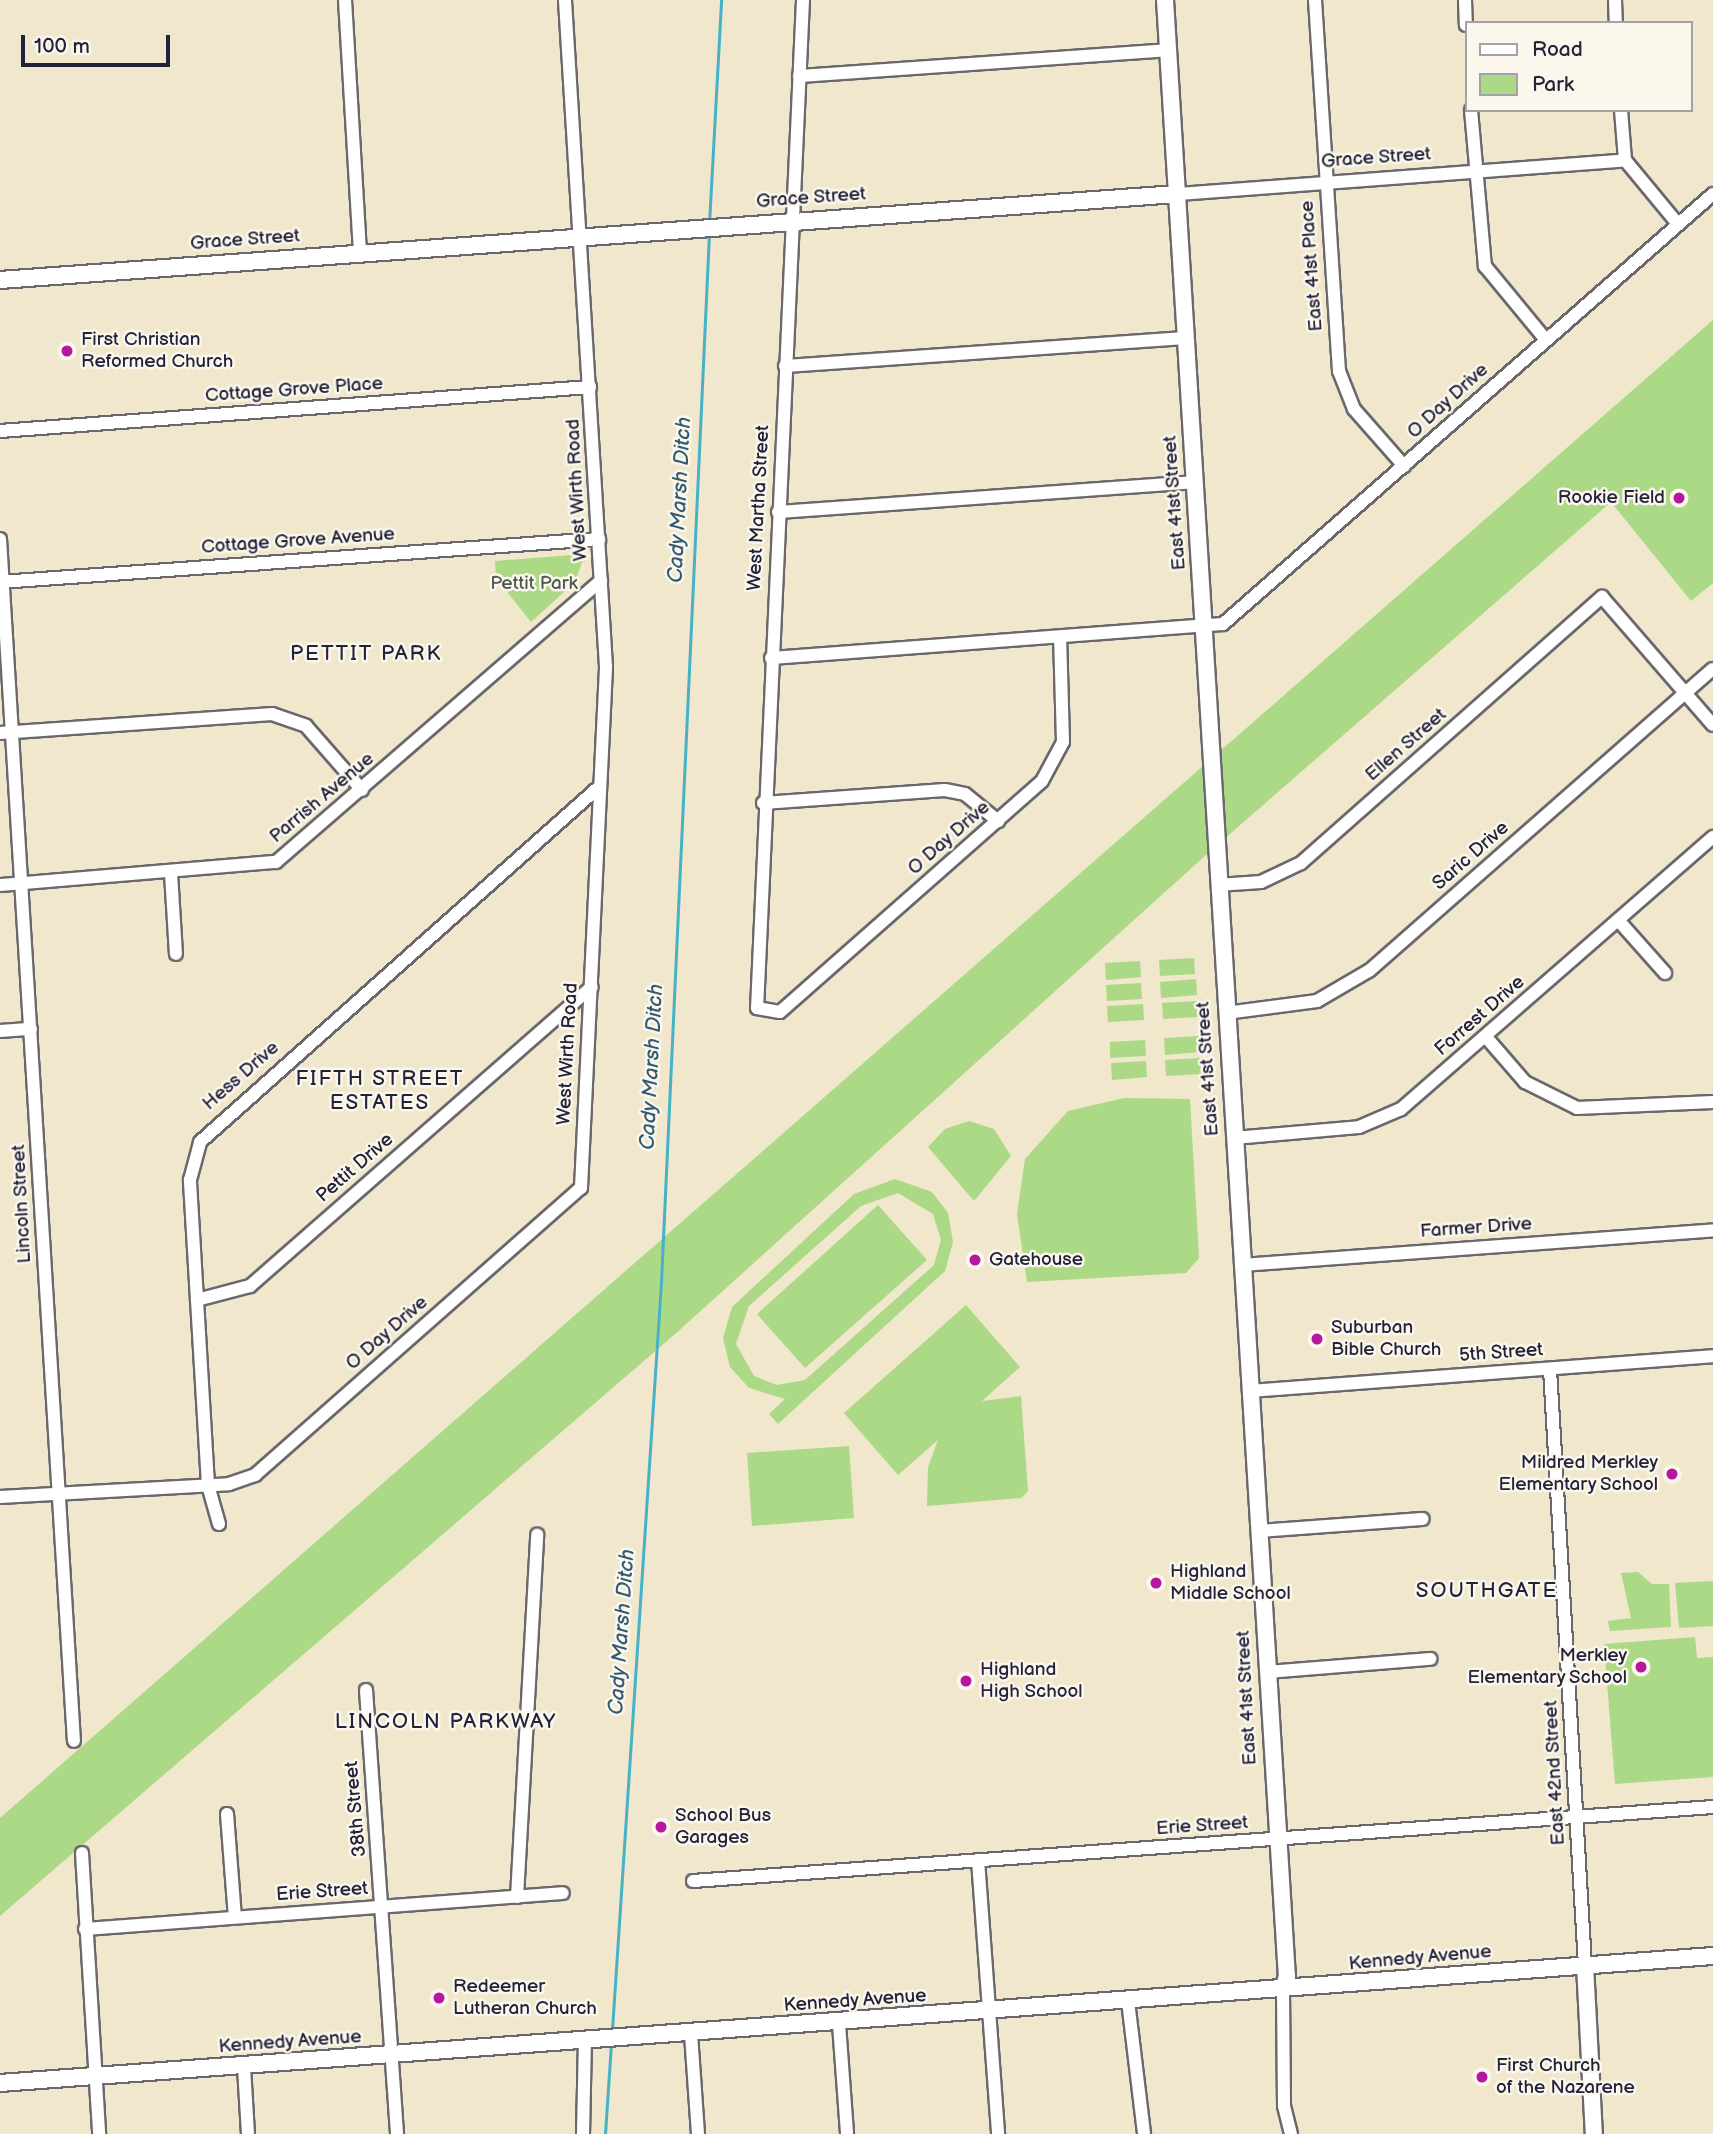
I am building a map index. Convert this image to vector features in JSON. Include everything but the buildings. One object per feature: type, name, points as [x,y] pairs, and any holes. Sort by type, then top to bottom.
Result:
[{"type":"street","points":[[345,0],[360,253]]},
{"type":"street","name":"West Wirth Road","points":[[565,0],[606,667],[581,1188]]},
{"type":"street","name":"West Martha Street","points":[[764,1013],[753,1002],[803,0]]},
{"type":"street","name":"East 41st Street","points":[[1165,0],[1277,1840],[1283,1990],[1283,2094],[1292,2134]]},
{"type":"street","name":"East 41st Place","points":[[1315,0],[1326,183],[1344,392],[1404,466]]},
{"type":"street","points":[[1465,0],[1466,21]]},
{"type":"street","points":[[1615,0],[1616,21]]},
{"type":"street","points":[[799,76],[1168,50]]},
{"type":"street","points":[[1471,112],[1485,266],[1546,340]]},
{"type":"street","points":[[1621,112],[1625,160],[1678,224]]},
{"type":"street","name":"Grace Street","points":[[0,280],[1625,160]]},
{"type":"street","name":"O Day Drive","points":[[771,658],[1223,624],[1713,194]]},
{"type":"street","points":[[785,366],[1186,338]]},
{"type":"street","name":"Cottage Grove Place","points":[[0,431],[590,387]]},
{"type":"street","points":[[778,512],[1194,482]]},
{"type":"street","name":"Lincoln Street","points":[[0,539],[6,733],[31,1029],[74,1741]]},
{"type":"street","name":"Cottage Grove Avenue","points":[[1,582],[599,539]]},
{"type":"street","name":"Parrish Avenue","points":[[0,885],[171,873],[276,862],[601,580]]},
{"type":"street","name":"Ellen Street","points":[[1218,885],[1261,882],[1301,863],[1602,597],[1686,694]]},
{"type":"street","name":"O Day Drive","points":[[764,1013],[780,1012],[1042,781],[1063,742],[1060,637]]},
{"type":"street","name":"Saric Drive","points":[[1226,1013],[1317,1001],[1370,970],[1713,669]]},
{"type":"street","points":[[1686,694],[1713,725]]},
{"type":"street","points":[[6,733],[272,714],[306,726],[362,790]]},
{"type":"street","name":"Hess Drive","points":[[219,1524],[208,1485],[190,1180],[200,1142],[600,786]]},
{"type":"street","points":[[763,803],[945,790],[973,798],[998,821]]},
{"type":"street","name":"Forrest Drive","points":[[1234,1138],[1334,1131],[1383,1119],[1486,1037],[1713,837]]},
{"type":"street","points":[[171,873],[176,954]]},
{"type":"street","points":[[1618,920],[1665,973]]},
{"type":"street","name":"Pettit Drive","points":[[197,1300],[250,1286],[591,987]]},
{"type":"street","points":[[0,1031],[31,1029]]},
{"type":"street","points":[[1486,1037],[1525,1082],[1577,1108],[1713,1102]]},
{"type":"street","name":"O Day Drive","points":[[0,1497],[208,1485],[255,1475],[581,1188]]},
{"type":"street","name":"Farmer Drive","points":[[1241,1265],[1713,1230]]},
{"type":"street","name":"5th Street","points":[[1249,1391],[1713,1356]]},
{"type":"street","name":"East 42nd Street","points":[[1550,1369],[1585,1965]]},
{"type":"street","points":[[1258,1531],[1423,1519]]},
{"type":"street","points":[[517,1897],[537,1535]]},
{"type":"street","points":[[1267,1672],[1430,1659]]},
{"type":"street","name":"38th Street","points":[[366,1690],[397,2134]]},
{"type":"street","name":"Erie Street","points":[[693,1881],[1713,1807]]},
{"type":"street","points":[[227,1814],[235,1917]]},
{"type":"street","points":[[82,1853],[99,2134]]},
{"type":"street","points":[[978,1860],[998,2134]]},
{"type":"street","name":"Erie Street","points":[[85,1929],[562,1893]]},
{"type":"street","name":"Kennedy Avenue","points":[[0,2084],[839,2024],[1713,1956]]},
{"type":"street","points":[[1585,1965],[1594,2134]]},
{"type":"street","points":[[1128,2001],[1144,2134]]},
{"type":"street","points":[[839,2024],[847,2134]]},
{"type":"street","points":[[691,2035],[698,2134]]},
{"type":"street","points":[[583,2134],[592,2042]]},
{"type":"street","points":[[244,2067],[248,2134]]},
{"type":"green space","points":[[1713,320],[1713,583],[1691,601],[1611,502],[1216,846],[674,1335],[0,1916],[0,1818]]},
{"type":"green space","name":"Pettit Park","points":[[585,554],[575,582],[531,622],[496,578],[495,561]]},
{"type":"green space","points":[[1194,958],[1195,974],[1160,976],[1159,960]]},
{"type":"green space","points":[[1140,961],[1141,977],[1106,980],[1105,963]]},
{"type":"green space","points":[[1196,979],[1197,995],[1161,998],[1160,982]]},
{"type":"green space","points":[[1141,983],[1142,999],[1107,1001],[1106,985]]},
{"type":"green space","points":[[1197,1001],[1198,1017],[1163,1019],[1162,1003]]},
{"type":"green space","points":[[1143,1004],[1144,1020],[1108,1022],[1107,1006]]},
{"type":"green space","points":[[1199,1036],[1200,1052],[1165,1055],[1164,1038]]},
{"type":"green space","points":[[1145,1040],[1146,1056],[1110,1058],[1110,1042]]},
{"type":"green space","points":[[1200,1058],[1201,1074],[1166,1076],[1165,1060]]},
{"type":"green space","points":[[1146,1061],[1147,1077],[1112,1080],[1111,1063]]},
{"type":"green space","points":[[1124,1098],[1190,1099],[1199,1258],[1186,1273],[1027,1282],[1017,1214],[1025,1159],[1068,1111]]},
{"type":"green space","points":[[969,1121],[994,1129],[1011,1156],[974,1201],[928,1147],[945,1129]]},
{"type":"green space","points":[[895,1179],[932,1192],[948,1213],[953,1242],[945,1271],[778,1424],[769,1414],[785,1399],[749,1388],[730,1367],[723,1338],[732,1307],[854,1194]],"holes":[[[898,1193],[933,1214],[941,1240],[934,1265],[805,1380],[777,1385],[754,1376],[736,1344],[749,1306],[861,1206]]]},
{"type":"green space","points":[[878,1205],[927,1260],[805,1368],[757,1314]]},
{"type":"green space","points":[[966,1305],[1020,1367],[982,1401],[1021,1396],[1028,1491],[1021,1498],[927,1506],[928,1467],[938,1440],[898,1475],[844,1413]]},
{"type":"green space","points":[[849,1446],[854,1518],[752,1526],[747,1453]]},
{"type":"green space","points":[[1638,1572],[1652,1584],[1669,1584],[1671,1627],[1610,1631],[1608,1621],[1631,1618],[1621,1573]]},
{"type":"green space","points":[[1713,1581],[1713,1626],[1679,1628],[1675,1583]]},
{"type":"green space","points":[[1695,1637],[1697,1658],[1713,1657],[1713,1777],[1615,1784],[1604,1644]]},
{"type":"waterway","name":"Cady Marsh Ditch","points":[[709,224],[721,0]]},
{"type":"waterway","name":"Cady Marsh Ditch","points":[[612,2030],[661,1282],[709,234]]},
{"type":"waterway","name":"Cady Marsh Ditch","points":[[605,2134],[611,2044]]},
{"type":"place","name":"First Christian Reformed Church","points":[[67,351]]},
{"type":"place","name":"Rookie Field","points":[[1679,498]]},
{"type":"place","name":"Gatehouse","points":[[975,1260]]},
{"type":"place","name":"Suburban Bible Church","points":[[1317,1339]]},
{"type":"place","name":"Mildred Merkley Elementary School","points":[[1672,1474]]},
{"type":"place","name":"Highland Middle School","points":[[1156,1583]]},
{"type":"place","name":"Merkley Elementary School","points":[[1641,1667]]},
{"type":"place","name":"Highland High School","points":[[966,1681]]},
{"type":"place","name":"School Bus Garages","points":[[661,1827]]},
{"type":"place","name":"Redeemer Lutheran Church","points":[[439,1998]]},
{"type":"place","name":"First Church of the Nazarene","points":[[1482,2077]]},
{"type":"district","name":"PETTIT PARK","points":[[366,654]]},
{"type":"district","name":"FIFTH STREET ESTATES","points":[[380,1091]]},
{"type":"district","name":"SOUTHGATE","points":[[1487,1591]]},
{"type":"district","name":"LINCOLN PARKWAY","points":[[446,1722]]}]
